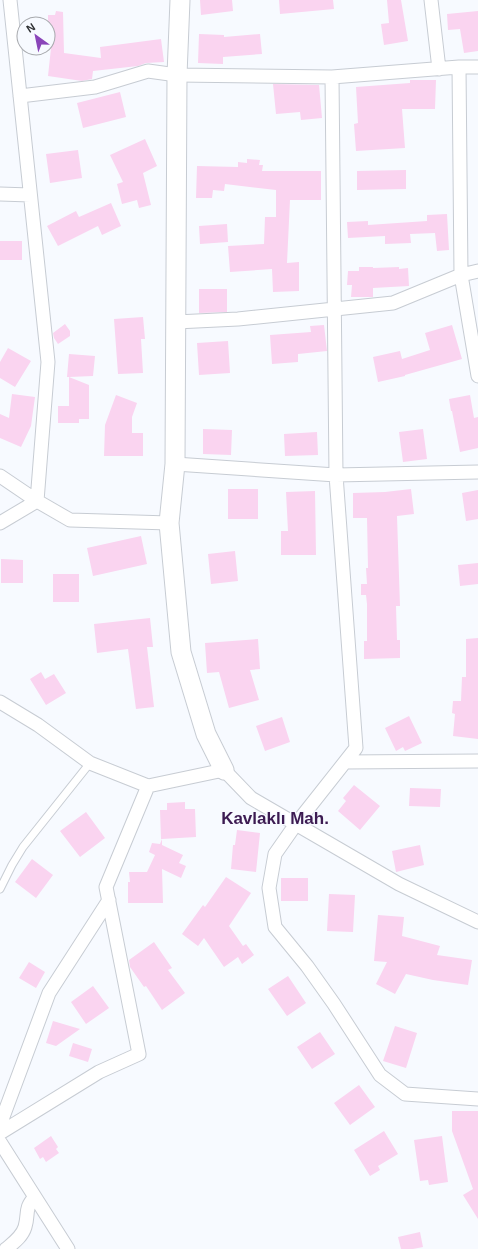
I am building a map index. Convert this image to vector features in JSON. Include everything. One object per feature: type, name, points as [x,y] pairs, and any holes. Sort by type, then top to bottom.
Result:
[{"type":"street","points":[[10,0],[48,362],[37,501]]},
{"type":"street","points":[[180,0],[177,75],[175,464],[169,523],[181,652],[206,734],[224,770],[251,798],[398,884],[478,922]]},
{"type":"street","points":[[431,0],[440,69]]},
{"type":"street","points":[[20,96],[95,87],[148,71],[177,75],[332,77],[459,67],[478,67]]},
{"type":"street","points":[[459,67],[461,275],[478,376]]},
{"type":"street","points":[[332,77],[336,475],[356,748],[296,824],[275,854],[270,888],[275,927],[307,966],[330,998],[380,1075],[405,1094],[478,1099]]},
{"type":"street","points":[[0,194],[30,195]]},
{"type":"street","points":[[176,322],[238,319],[392,303],[461,275],[478,271]]},
{"type":"street","points":[[175,464],[336,475],[478,472]]},
{"type":"street","points":[[0,476],[37,501],[70,520],[169,523]]},
{"type":"street","points":[[0,524],[37,501]]},
{"type":"street","points":[[0,702],[38,724],[90,763],[148,786],[224,770]]},
{"type":"street","points":[[345,762],[478,761]]},
{"type":"street","points":[[0,1133],[99,1072],[139,1054],[106,887],[148,786]]},
{"type":"street","points":[[0,1125],[49,993],[109,900]]},
{"type":"street","points":[[0,1142],[68,1249]]},
{"type":"street","points":[[6,1249],[22,1234],[25,1228],[28,1206],[35,1197]]},
{"type":"lane","points":[[0,889],[23,847],[90,763]]},
{"type":"building","points":[[200,0],[232,0],[233,11],[201,15]]},
{"type":"building","points":[[279,0],[333,0],[334,9],[280,14]]},
{"type":"building","points":[[387,0],[401,0],[408,41],[384,45],[381,24],[389,23]]},
{"type":"building","points":[[56,11],[63,12],[64,53],[101,58],[100,47],[161,39],[164,62],[146,63],[138,66],[93,71],[92,79],[82,81],[48,76],[50,56],[56,56],[56,16],[48,15],[55,15]]},
{"type":"building","points":[[478,11],[478,51],[464,53],[460,29],[448,30],[447,14]]},
{"type":"building","points":[[199,34],[224,35],[224,37],[260,34],[262,54],[223,57],[223,64],[198,63]]},
{"type":"building","points":[[410,80],[436,80],[435,109],[402,109],[405,148],[356,151],[354,124],[358,123],[356,87],[410,83]]},
{"type":"building","points":[[273,84],[319,85],[322,118],[301,120],[300,112],[276,114]]},
{"type":"building","points":[[120,92],[126,117],[83,128],[77,103]]},
{"type":"building","points":[[145,139],[157,166],[143,173],[151,205],[139,208],[137,200],[122,204],[117,184],[123,182],[110,155]]},
{"type":"building","points":[[78,150],[82,178],[50,183],[46,154]]},
{"type":"building","points":[[247,159],[260,160],[259,165],[263,165],[262,171],[321,171],[321,200],[290,200],[287,263],[299,262],[299,291],[273,292],[272,269],[230,272],[228,246],[264,244],[265,217],[276,217],[276,190],[225,184],[224,191],[213,190],[212,198],[196,198],[197,166],[238,167],[238,162],[247,163]]},
{"type":"building","points":[[406,170],[406,189],[357,190],[357,171]]},
{"type":"building","points":[[111,203],[121,226],[102,235],[98,226],[58,246],[47,226],[76,211],[79,217]]},
{"type":"building","points":[[447,214],[449,250],[437,251],[435,233],[410,234],[411,243],[385,244],[385,236],[348,238],[347,222],[368,221],[368,225],[427,221],[427,215]]},
{"type":"building","points":[[227,224],[228,242],[200,244],[199,226]]},
{"type":"building","points":[[0,241],[22,241],[22,260],[0,260]]},
{"type":"building","points":[[359,267],[408,268],[409,286],[373,288],[373,297],[351,297],[352,285],[347,285],[348,271],[359,271]]},
{"type":"building","points":[[199,289],[227,289],[227,312],[199,313]]},
{"type":"building","points":[[143,317],[145,339],[141,339],[143,373],[118,374],[114,319]]},
{"type":"building","points":[[65,324],[70,331],[70,336],[58,344],[53,333]]},
{"type":"building","points":[[324,325],[327,351],[298,354],[298,362],[272,364],[270,335],[311,332],[310,326]]},
{"type":"building","points":[[452,325],[462,359],[405,376],[378,382],[373,357],[400,351],[402,359],[430,350],[425,333]]},
{"type":"building","points":[[228,341],[230,373],[199,375],[197,343]]},
{"type":"building","points":[[8,348],[31,361],[15,387],[0,378],[0,362]]},
{"type":"building","points":[[69,354],[95,356],[93,376],[67,377]]},
{"type":"building","points":[[69,377],[89,385],[89,419],[79,419],[79,423],[58,423],[58,406],[69,406]]},
{"type":"building","points":[[12,394],[35,397],[31,426],[21,447],[0,438],[0,414],[9,418]]},
{"type":"building","points":[[116,395],[137,403],[132,417],[132,433],[143,433],[143,456],[104,456],[105,425]]},
{"type":"building","points":[[470,395],[474,418],[478,417],[478,448],[460,452],[449,399]]},
{"type":"building","points":[[203,429],[232,430],[231,455],[203,454]]},
{"type":"building","points":[[423,429],[427,459],[403,462],[399,432]]},
{"type":"building","points":[[317,432],[318,455],[285,456],[284,434]]},
{"type":"building","points":[[228,489],[258,489],[258,519],[228,519]]},
{"type":"building","points":[[411,489],[414,514],[397,516],[400,606],[396,606],[397,640],[400,640],[400,658],[364,659],[364,641],[367,641],[367,604],[366,595],[361,595],[361,584],[367,584],[367,518],[353,518],[353,493],[385,492]]},
{"type":"building","points":[[478,490],[478,519],[466,521],[462,493]]},
{"type":"building","points":[[315,491],[316,555],[281,555],[281,531],[288,531],[286,492]]},
{"type":"building","points":[[141,536],[147,564],[93,576],[87,548]]},
{"type":"building","points":[[235,551],[238,581],[211,584],[208,554]]},
{"type":"building","points":[[1,559],[23,560],[23,583],[1,583]]},
{"type":"building","points":[[478,563],[478,584],[460,586],[458,565]]},
{"type":"building","points":[[53,574],[79,574],[79,602],[53,602]]},
{"type":"building","points":[[150,618],[153,647],[147,647],[154,707],[136,709],[128,649],[97,653],[94,624]]},
{"type":"building","points":[[478,638],[478,739],[453,736],[455,714],[452,713],[453,701],[461,701],[462,677],[466,677],[466,639]]},
{"type":"building","points":[[258,639],[260,669],[250,670],[259,700],[229,708],[219,672],[207,673],[205,643]]},
{"type":"building","points":[[41,672],[45,679],[54,674],[66,693],[46,705],[30,679]]},
{"type":"building","points":[[409,716],[422,743],[405,751],[403,747],[396,751],[385,728]]},
{"type":"building","points":[[282,717],[290,742],[265,751],[256,726]]},
{"type":"building","points":[[354,785],[380,806],[360,830],[338,811],[346,801],[343,798]]},
{"type":"building","points":[[410,788],[441,789],[440,807],[409,806]]},
{"type":"building","points":[[185,802],[185,809],[195,809],[196,837],[161,839],[160,810],[167,810],[167,803]]},
{"type":"building","points":[[86,812],[105,838],[80,857],[60,831]]},
{"type":"building","points":[[237,830],[260,833],[256,872],[231,869],[233,845],[235,845]]},
{"type":"building","points":[[162,839],[162,845],[183,855],[179,863],[186,866],[181,878],[162,869],[163,903],[128,903],[128,882],[130,882],[129,872],[147,872],[155,855],[149,852],[152,843],[160,844]]},
{"type":"building","points":[[420,845],[424,865],[396,872],[392,851]]},
{"type":"building","points":[[32,859],[53,875],[36,898],[15,882]]},
{"type":"building","points":[[226,877],[251,893],[229,926],[243,946],[246,944],[254,955],[242,964],[238,957],[224,967],[204,938],[198,946],[182,934],[203,905],[205,907]]},
{"type":"building","points":[[281,878],[308,878],[308,901],[281,901]]},
{"type":"building","points":[[329,894],[355,895],[353,932],[327,931]]},
{"type":"building","points":[[378,915],[404,917],[402,936],[440,946],[437,955],[472,960],[468,985],[406,974],[395,994],[376,984],[387,962],[374,961]]},
{"type":"building","points":[[154,942],[172,968],[168,970],[185,993],[162,1010],[146,986],[144,987],[130,967],[129,960]]},
{"type":"building","points":[[29,962],[45,972],[36,988],[19,978]]},
{"type":"building","points":[[288,976],[306,1003],[287,1016],[268,989]]},
{"type":"building","points":[[93,986],[109,1008],[86,1024],[71,1002]]},
{"type":"building","points":[[53,1021],[80,1029],[56,1046],[46,1043]]},
{"type":"building","points":[[395,1026],[417,1033],[406,1068],[383,1061]]},
{"type":"building","points":[[320,1032],[335,1054],[312,1069],[297,1047]]},
{"type":"building","points":[[73,1043],[92,1049],[88,1062],[69,1056]]},
{"type":"building","points":[[359,1085],[375,1107],[350,1125],[334,1103]]},
{"type":"building","points":[[452,1111],[478,1111],[478,1219],[463,1195],[473,1189],[452,1131]]},
{"type":"building","points":[[384,1131],[398,1154],[378,1166],[380,1170],[370,1176],[354,1150]]},
{"type":"building","points":[[51,1136],[58,1147],[56,1149],[59,1153],[46,1162],[43,1157],[40,1159],[34,1148]]},
{"type":"building","points":[[442,1136],[448,1182],[429,1185],[428,1180],[420,1181],[414,1140]]},
{"type":"building","points":[[420,1232],[423,1247],[401,1249],[398,1237]]},
{"type":"district","name":"Kavlaklı Mah.","points":[[275,818]]}]
